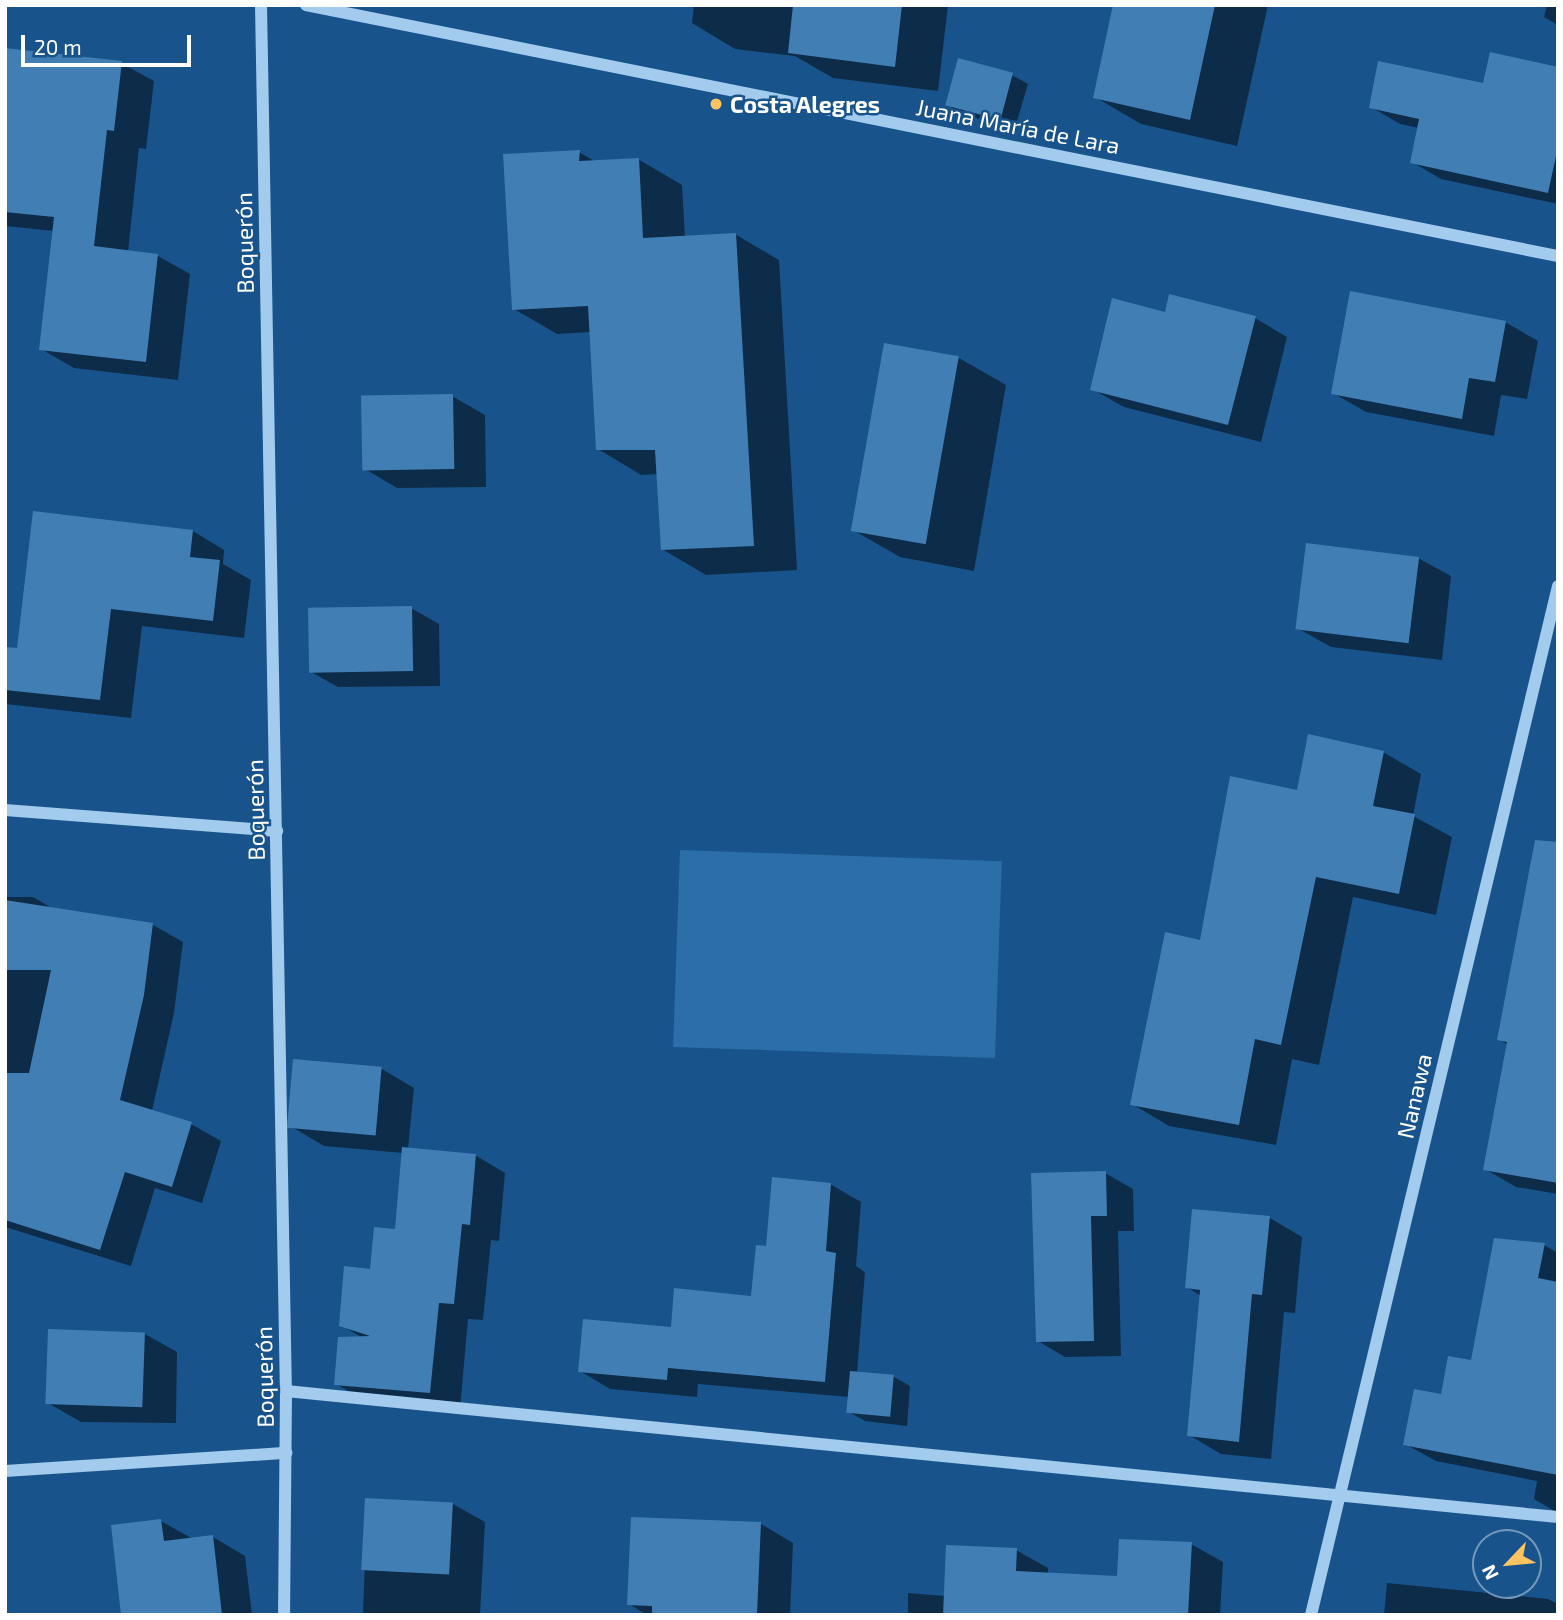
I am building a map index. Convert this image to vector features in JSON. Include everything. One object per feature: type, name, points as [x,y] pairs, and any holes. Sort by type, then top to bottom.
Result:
[{"type":"street","name":"Boquerón","points":[[261,5],[286,1391],[284,1615]]},
{"type":"street","name":"Juana María de Lara","points":[[306,5],[1558,256]]},
{"type":"street","name":"Nanawa","points":[[1311,1615],[1558,586]]},
{"type":"street","points":[[5,810],[276,831]]},
{"type":"street","points":[[286,1391],[1341,1492],[1558,1517]]},
{"type":"street","points":[[5,1471],[286,1453]]},
{"type":"shaded area","points":[[680,850],[1002,861],[995,1058],[673,1047]]},
{"type":"building","points":[[793,5],[902,5],[895,67],[788,53]]},
{"type":"building","points":[[1113,5],[1215,5],[1190,120],[1093,98]]},
{"type":"building","points":[[5,48],[122,61],[114,131],[107,130],[94,246],[158,254],[146,362],[39,350],[54,217],[5,212]]},
{"type":"building","points":[[1490,52],[1558,67],[1558,147],[1548,193],[1410,163],[1419,119],[1369,108],[1378,61],[1483,83]]},
{"type":"building","points":[[958,58],[1013,73],[1000,120],[945,105]]},
{"type":"building","points":[[580,150],[579,161],[639,158],[643,238],[736,233],[754,546],[661,550],[655,450],[596,450],[588,306],[512,310],[503,154]]},
{"type":"building","points":[[1350,291],[1506,321],[1495,382],[1469,378],[1462,419],[1331,394]]},
{"type":"building","points":[[1169,294],[1256,316],[1228,425],[1090,390],[1112,298],[1165,312]]},
{"type":"building","points":[[884,343],[959,356],[926,544],[851,531]]},
{"type":"building","points":[[453,394],[454,469],[362,471],[361,396]]},
{"type":"building","points":[[33,511],[193,530],[190,557],[220,560],[213,621],[111,609],[100,700],[5,690],[5,647],[17,648]]},
{"type":"building","points":[[1306,543],[1419,557],[1409,643],[1295,629]]},
{"type":"building","points":[[412,606],[413,671],[309,673],[308,608]]},
{"type":"building","points":[[1308,734],[1384,751],[1373,806],[1415,814],[1399,894],[1316,877],[1281,1045],[1255,1039],[1239,1125],[1130,1105],[1165,932],[1200,940],[1230,776],[1297,790]]},
{"type":"building","points":[[1535,840],[1558,842],[1558,1183],[1483,1170],[1507,1042],[1497,1040]]},
{"type":"building","points":[[5,900],[153,923],[144,995],[120,1100],[192,1122],[172,1187],[125,1172],[100,1250],[5,1220],[5,1073],[29,1073],[51,970],[5,970]]},
{"type":"building","points":[[293,1059],[382,1067],[376,1135],[287,1128]]},
{"type":"building","points":[[402,1147],[476,1154],[470,1225],[462,1224],[454,1304],[439,1303],[430,1393],[334,1385],[338,1337],[370,1336],[339,1326],[344,1266],[370,1269],[374,1227],[395,1229]]},
{"type":"building","points":[[1106,1171],[1107,1216],[1091,1216],[1094,1341],[1036,1342],[1031,1173]]},
{"type":"building","points":[[772,1177],[831,1183],[826,1251],[836,1253],[825,1382],[668,1368],[667,1380],[578,1372],[583,1319],[671,1327],[674,1288],[751,1296],[756,1245],[766,1246]]},
{"type":"building","points":[[1192,1209],[1270,1216],[1262,1295],[1252,1294],[1239,1442],[1187,1436],[1200,1290],[1185,1288]]},
{"type":"building","points":[[1494,1238],[1545,1243],[1538,1278],[1558,1282],[1558,1475],[1403,1445],[1414,1389],[1441,1394],[1448,1356],[1471,1360]]},
{"type":"building","points":[[48,1329],[145,1332],[142,1407],[45,1404]]},
{"type":"building","points":[[850,1371],[894,1375],[890,1417],[846,1413]]},
{"type":"building","points":[[365,1498],[453,1503],[449,1575],[361,1570]]},
{"type":"building","points":[[631,1517],[761,1522],[757,1615],[652,1615],[652,1606],[627,1605]]},
{"type":"building","points":[[161,1519],[164,1541],[213,1535],[222,1615],[121,1615],[111,1525]]},
{"type":"building","points":[[1119,1539],[1192,1542],[1188,1615],[943,1615],[946,1545],[1017,1548],[1016,1571],[1117,1576]]},
{"type":"place","name":"Costa Alegres","points":[[716,104]]}]
